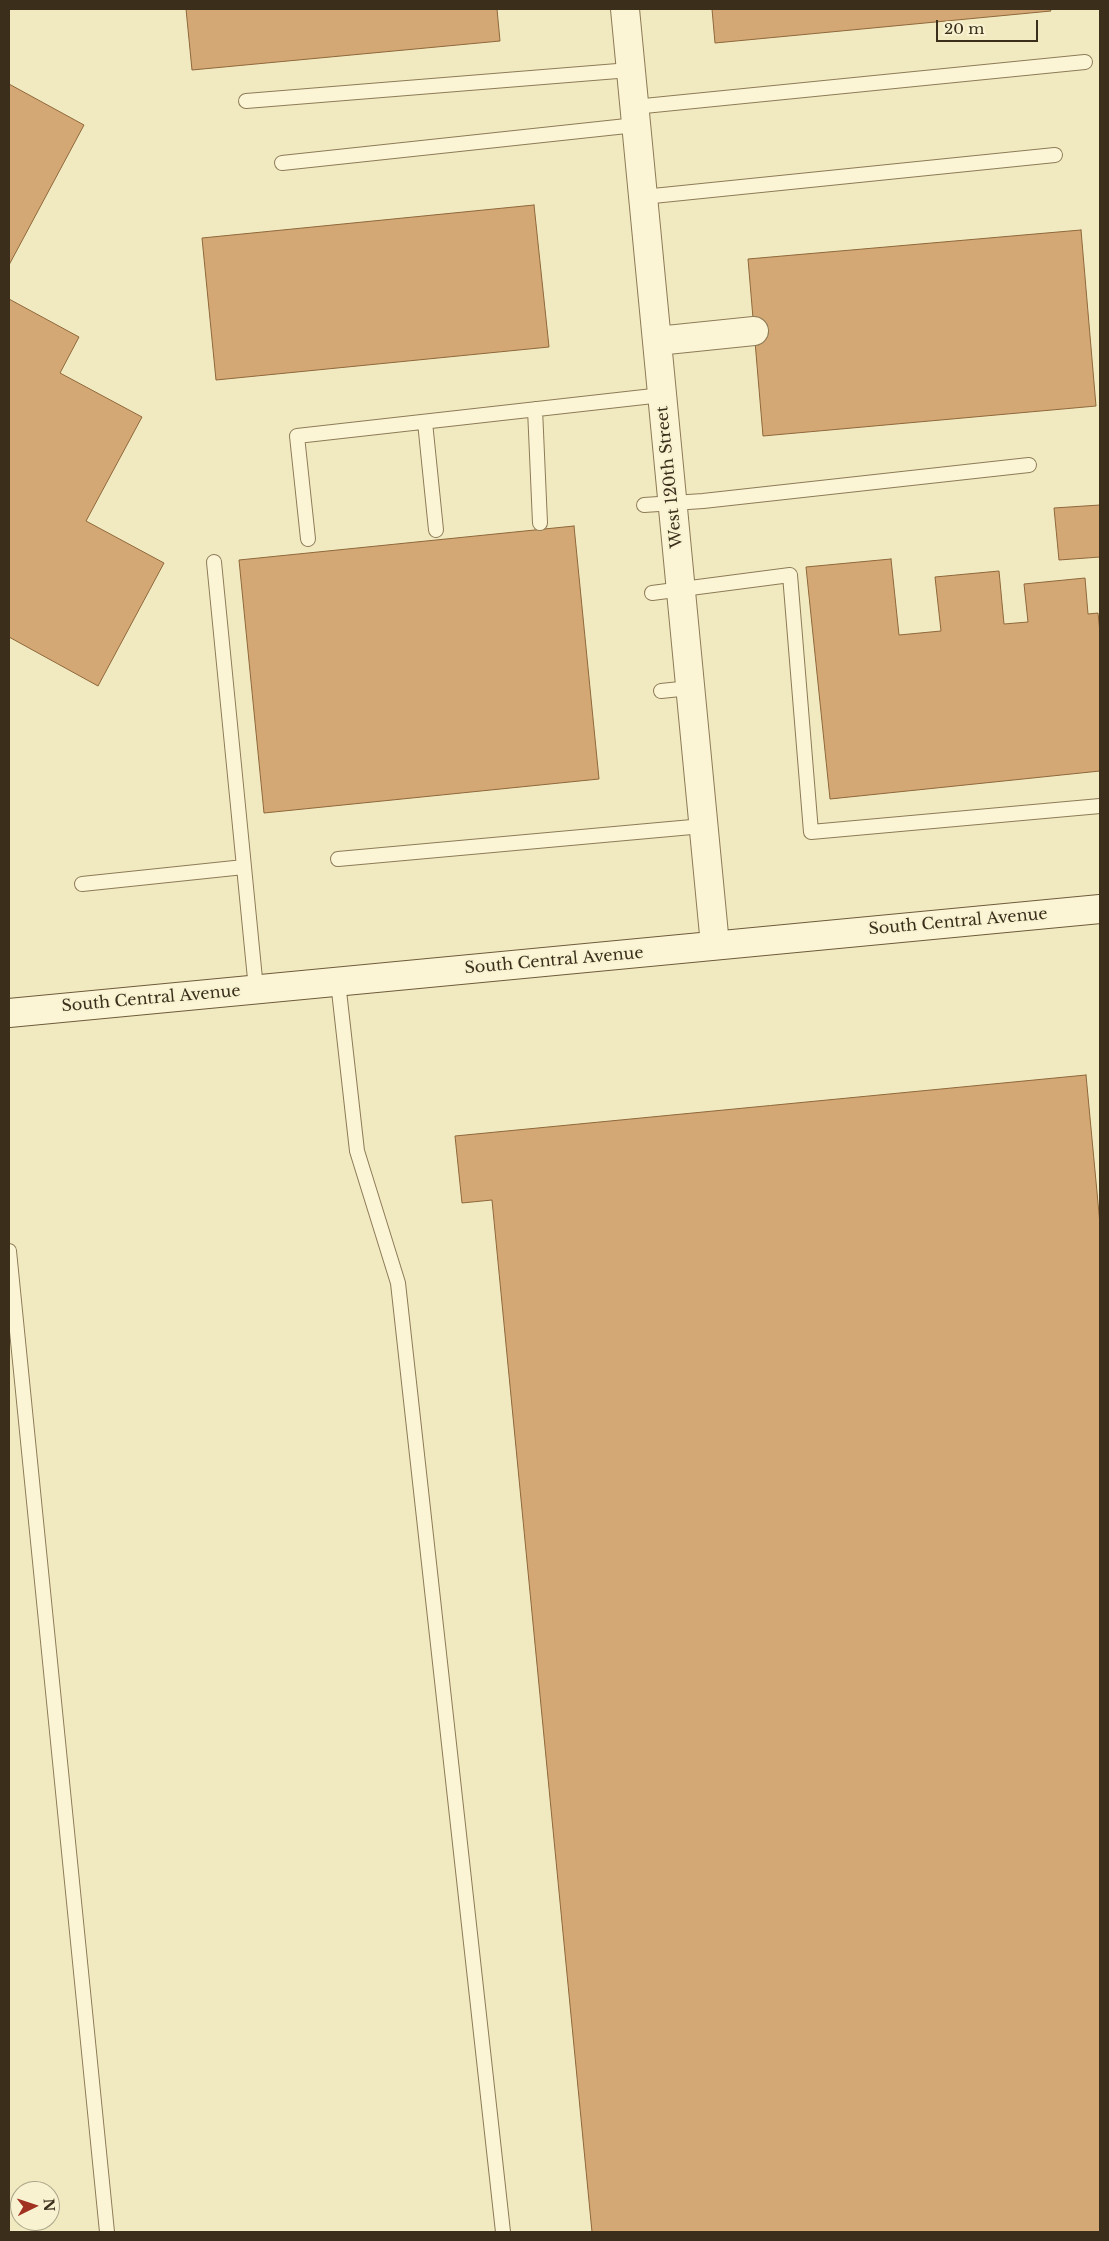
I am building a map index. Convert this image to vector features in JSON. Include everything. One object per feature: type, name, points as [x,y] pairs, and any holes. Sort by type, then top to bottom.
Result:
[{"type":"street","name":"West 120th Street","points":[[625,9],[715,945]]},
{"type":"street","points":[[657,341],[754,331]]},
{"type":"street","name":"South Central Avenue","points":[[9,1013],[1100,909]]},
{"type":"lane","points":[[282,163],[635,116],[1085,62]]},
{"type":"lane","points":[[246,101],[630,70]]},
{"type":"lane","points":[[643,197],[1055,155]]},
{"type":"lane","points":[[308,539],[297,436],[662,394]]},
{"type":"lane","points":[[535,409],[540,523]]},
{"type":"lane","points":[[425,422],[436,530]]},
{"type":"lane","points":[[644,505],[1029,465]]},
{"type":"lane","points":[[214,562],[256,989]]},
{"type":"lane","points":[[652,593],[790,575],[812,832],[1100,806]]},
{"type":"lane","points":[[661,692],[690,688]]},
{"type":"lane","points":[[338,859],[703,826]]},
{"type":"lane","points":[[82,884],[244,867]]},
{"type":"lane","points":[[338,982],[357,1152],[398,1283],[503,2232]]},
{"type":"lane","points":[[9,1251],[107,2232]]},
{"type":"building","points":[[186,9],[497,9],[500,41],[192,70]]},
{"type":"building","points":[[712,9],[1050,9],[1051,11],[715,43]]},
{"type":"building","points":[[9,84],[84,125],[9,265]]},
{"type":"building","points":[[534,205],[549,347],[216,380],[202,238]]},
{"type":"building","points":[[1081,230],[1096,406],[763,436],[748,259]]},
{"type":"building","points":[[9,299],[79,337],[60,373],[142,417],[86,521],[164,563],[98,686],[9,637]]},
{"type":"building","points":[[1100,505],[1100,557],[1059,560],[1054,508]]},
{"type":"building","points":[[574,526],[599,779],[264,813],[239,560]]},
{"type":"building","points":[[891,559],[899,635],[941,631],[935,577],[999,571],[1004,624],[1028,622],[1024,584],[1085,578],[1088,614],[1098,613],[1100,632],[1100,771],[830,799],[806,567]]},
{"type":"building","points":[[1086,1075],[1100,1224],[1100,2232],[592,2232],[492,1200],[462,1203],[455,1136]]}]
